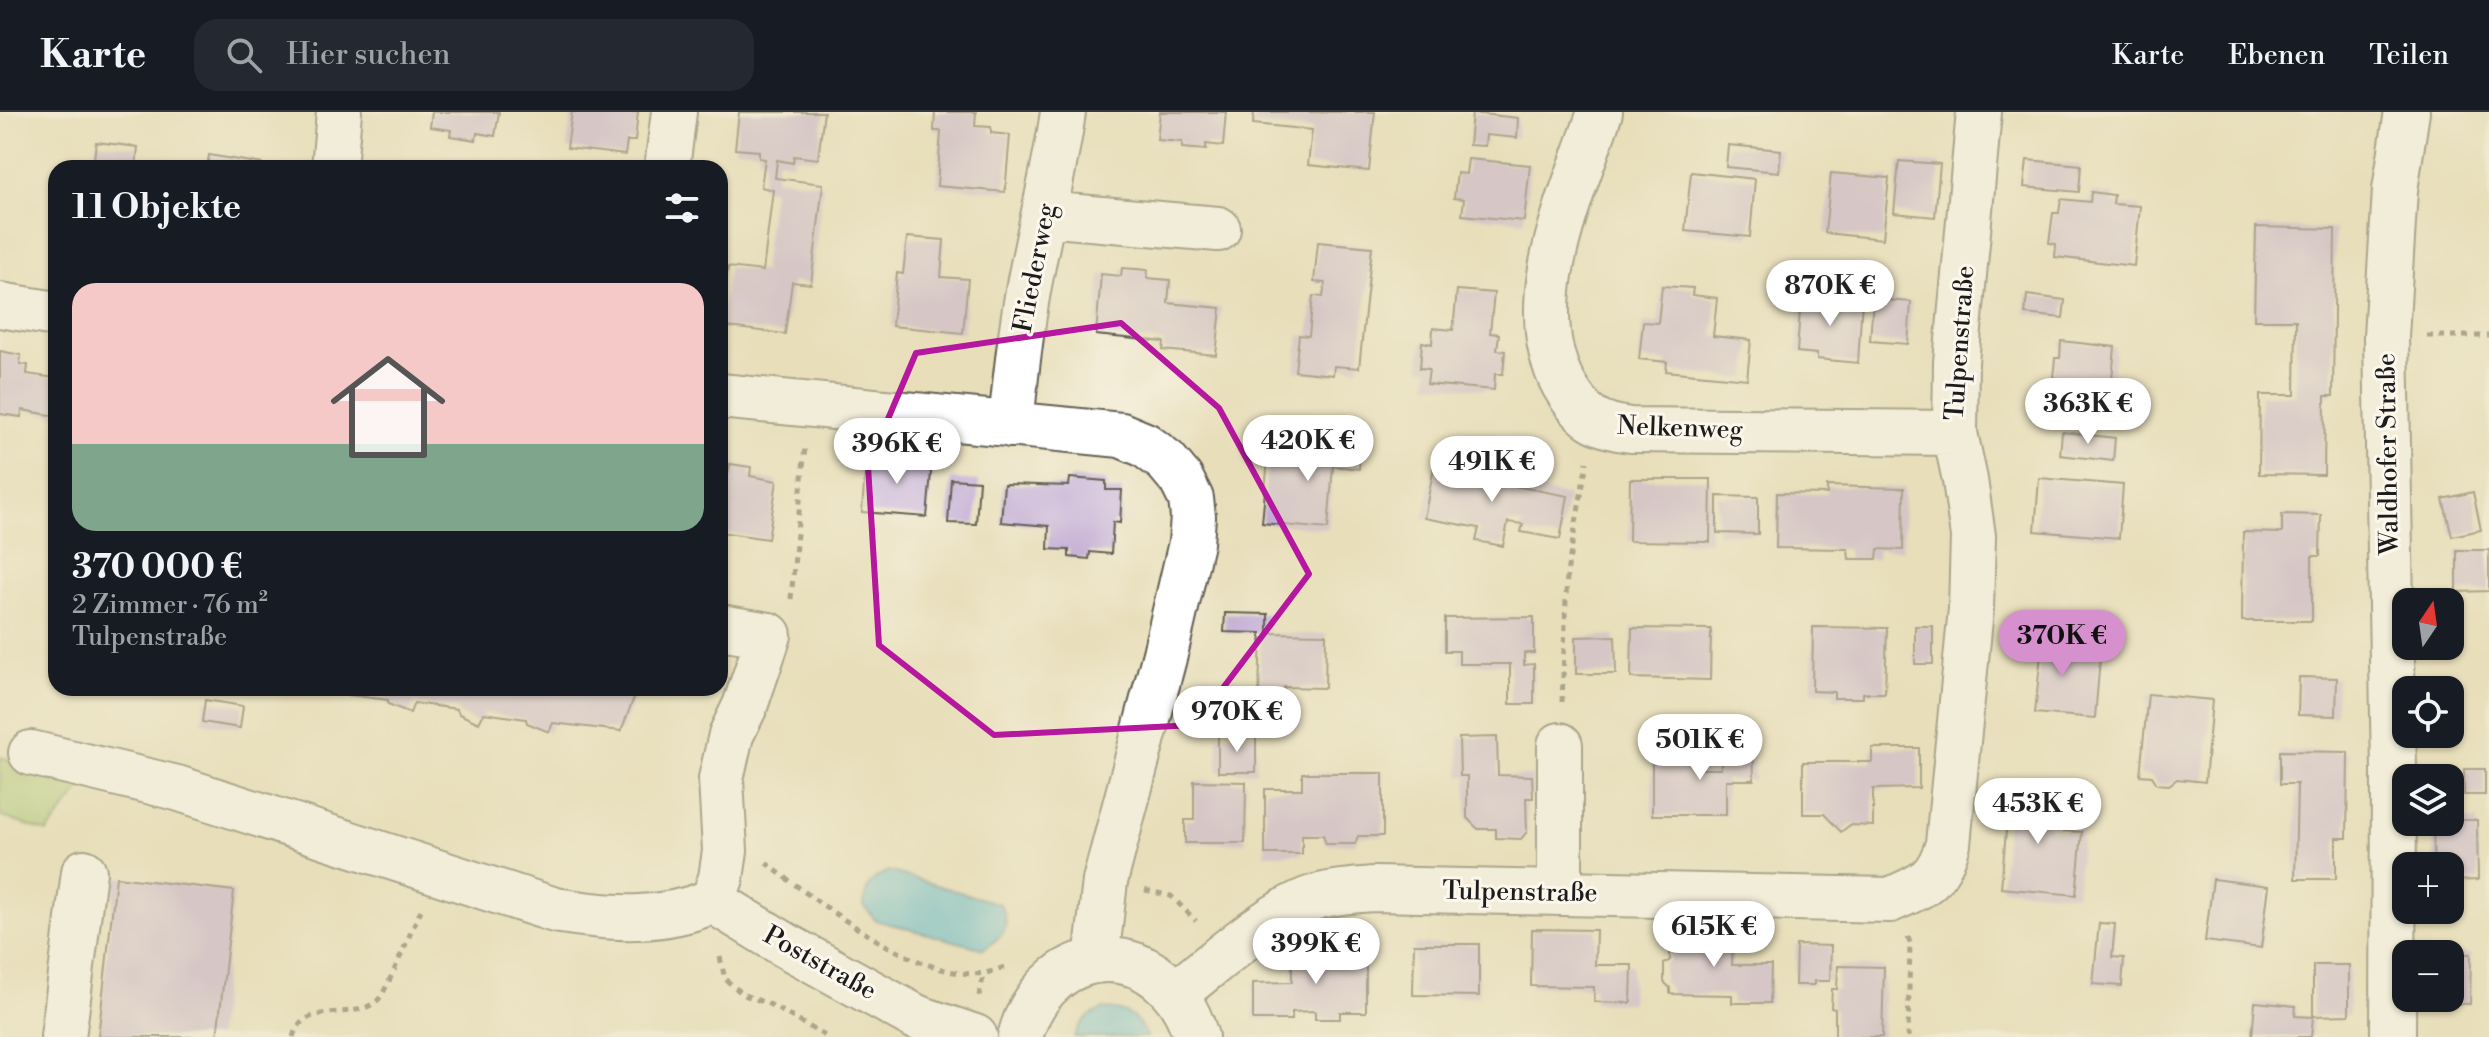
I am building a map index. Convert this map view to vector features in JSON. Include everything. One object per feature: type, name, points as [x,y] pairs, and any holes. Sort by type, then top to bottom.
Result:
[{"type":"street","points":[[335,160],[339,112]]},
{"type":"street","points":[[668,160],[674,112]]},
{"type":"street","name":"Fliederweg","points":[[1011,425],[1018,354],[1032,267],[1056,166],[1063,112]]},
{"type":"street","name":"Nelkenweg","points":[[1600,112],[1554,251],[1548,331],[1556,369],[1576,405],[1595,422],[1631,430],[1955,433]]},
{"type":"street","name":"Tulpenstraße","points":[[1176,993],[1281,913],[1307,900],[1339,891],[1374,889],[1890,900],[1927,883],[1941,866],[1948,844],[1971,609],[1973,536],[1955,433],[1956,362],[1979,112]]},
{"type":"street","name":"Waldhofer Straße","points":[[2393,1037],[2394,770],[2386,336],[2395,190],[2407,112]]},
{"type":"street","points":[[1044,214],[1218,229]]},
{"type":"street","points":[[0,305],[48,313]]},
{"type":"street","points":[[728,397],[1121,435],[1145,445],[1166,461],[1181,479],[1191,499],[1191,543],[1105,881],[1096,961]]},
{"type":"street","points":[[31,753],[177,788],[542,906],[588,915],[654,917],[686,912],[713,901],[721,878],[725,851],[721,779],[731,735],[745,706],[769,635],[728,628]]},
{"type":"street","points":[[1560,745],[1560,893]]},
{"type":"street","points":[[63,1037],[84,872]]},
{"type":"street","name":"Poststraße","points":[[713,901],[785,945],[916,1017],[975,1037]]},
{"type":"street","points":[[1020,1037],[1026,1014],[1037,995],[1054,979],[1074,967],[1096,961],[1120,961],[1162,979],[1176,993],[1190,1016],[1196,1037]]},
{"type":"path","points":[[2445,336],[2489,336]]},
{"type":"path","points":[[769,635],[789,617],[809,404]]},
{"type":"path","points":[[1560,745],[1567,573],[1595,422]]},
{"type":"path","points":[[725,851],[764,861],[869,936],[913,958],[945,969],[971,973],[984,973],[1010,965]]},
{"type":"path","points":[[293,1037],[305,1018],[321,1013],[355,1013],[380,999],[440,874]]},
{"type":"path","points":[[1105,881],[1171,896],[1228,953]]},
{"type":"path","points":[[1890,900],[1910,943],[1908,1037]]},
{"type":"path","points":[[713,901],[725,979],[744,995],[782,1010],[827,1037]]},
{"type":"highlighted area","points":[[1121,323],[1219,408],[1309,574],[1195,725],[994,735],[879,645],[868,466],[916,353]]},
{"type":"green space","points":[[0,757],[88,780],[47,832],[0,816]]},
{"type":"water","points":[[889,871],[1000,904],[1005,918],[1004,930],[997,940],[984,949],[875,920],[864,906],[866,894],[873,880]]},
{"type":"water","points":[[1103,1009],[1130,1015],[1147,1037],[1074,1037],[1085,1020]]},
{"type":"building","points":[[432,112],[499,112],[495,136],[477,133],[476,140],[450,136],[451,130],[430,127]]},
{"type":"building","points":[[572,112],[638,112],[635,141],[627,141],[625,155],[567,148]]},
{"type":"building","points":[[739,112],[824,112],[818,159],[794,156],[793,163],[777,160],[775,178],[823,184],[811,284],[792,282],[785,334],[728,327],[728,267],[763,271],[773,190],[761,187],[765,159],[759,158],[759,151],[735,149]]},
{"type":"building","points":[[935,112],[976,112],[975,126],[991,127],[991,133],[1010,135],[1005,192],[937,186],[941,131],[934,131]]},
{"type":"building","points":[[1160,112],[1226,112],[1223,146],[1206,144],[1206,150],[1182,148],[1182,142],[1157,140]]},
{"type":"building","points":[[1254,112],[1375,112],[1369,171],[1308,165],[1312,130],[1253,124]]},
{"type":"building","points":[[1472,113],[1518,118],[1517,138],[1486,135],[1485,146],[1469,145]]},
{"type":"building","points":[[96,142],[138,147],[137,160],[94,160]]},
{"type":"building","points":[[1728,145],[1781,150],[1779,172],[1726,167]]},
{"type":"building","points":[[209,155],[239,160],[208,160]]},
{"type":"building","points":[[1468,159],[1530,165],[1524,221],[1462,215],[1464,199],[1454,198],[1457,173],[1466,174]]},
{"type":"building","points":[[2027,160],[2081,165],[2079,192],[2024,187]]},
{"type":"building","points":[[1899,161],[1940,164],[1935,217],[1894,213]]},
{"type":"building","points":[[1691,172],[1755,179],[1750,237],[1685,231]]},
{"type":"building","points":[[1831,173],[1889,178],[1883,239],[1825,233]]},
{"type":"building","points":[[2091,192],[2114,195],[2113,204],[2140,206],[2134,266],[2055,257],[2056,244],[2049,243],[2053,213],[2059,213],[2061,199],[2090,202]]},
{"type":"building","points":[[2256,227],[2335,229],[2333,396],[2325,396],[2324,475],[2259,474],[2260,395],[2295,395],[2296,320],[2254,320]]},
{"type":"building","points":[[907,237],[944,240],[941,277],[968,279],[963,333],[892,326],[897,273],[903,274]]},
{"type":"building","points":[[1318,242],[1372,247],[1359,368],[1334,366],[1333,375],[1295,371],[1299,335],[1309,336],[1313,296],[1323,297],[1325,283],[1314,282]]},
{"type":"building","points":[[1122,268],[1148,270],[1147,278],[1170,280],[1168,303],[1221,308],[1216,355],[1163,350],[1164,342],[1096,335],[1101,274],[1121,276]]},
{"type":"building","points":[[1662,286],[1693,288],[1692,295],[1717,298],[1713,336],[1751,340],[1747,379],[1666,371],[1667,362],[1639,359],[1643,322],[1658,323]]},
{"type":"building","points":[[1457,290],[1494,293],[1490,333],[1499,334],[1497,350],[1505,351],[1503,374],[1495,374],[1494,390],[1427,384],[1429,369],[1420,368],[1422,342],[1432,344],[1433,328],[1453,330]]},
{"type":"building","points":[[2027,295],[2065,300],[2063,318],[2025,314]]},
{"type":"building","points":[[1801,296],[1862,300],[1858,363],[1817,359],[1817,354],[1797,352]]},
{"type":"building","points":[[1873,299],[1911,302],[1908,344],[1870,341]]},
{"type":"building","points":[[2061,341],[2115,347],[2110,400],[2056,395],[2058,378],[2053,378],[2055,358],[2060,358]]},
{"type":"building","points":[[0,351],[21,355],[20,364],[28,365],[27,374],[48,377],[48,415],[22,410],[21,417],[0,414]]},
{"type":"building","points":[[1324,432],[1362,436],[1359,469],[1333,466],[1328,529],[1262,523],[1268,459],[1288,462],[1289,452],[1322,455]]},
{"type":"building","points":[[2062,432],[2115,438],[2113,461],[2060,455]]},
{"type":"building","points":[[866,455],[932,461],[927,517],[862,512]]},
{"type":"building","points":[[1435,462],[1516,477],[1515,486],[1568,496],[1560,539],[1521,532],[1523,524],[1508,522],[1503,546],[1476,541],[1479,528],[1424,518]]},
{"type":"building","points":[[730,464],[751,467],[750,476],[777,481],[768,539],[728,533]]},
{"type":"building","points":[[1070,478],[1106,481],[1106,490],[1122,490],[1120,523],[1113,522],[1111,554],[1090,552],[1089,559],[1069,557],[1069,550],[1048,549],[1049,526],[1001,522],[1004,484],[1069,486]]},
{"type":"building","points":[[2039,478],[2123,485],[2119,538],[2035,531]]},
{"type":"building","points":[[951,479],[979,481],[976,524],[948,523]]},
{"type":"building","points":[[1630,479],[1711,479],[1710,542],[1629,541]]},
{"type":"building","points":[[1827,486],[1904,488],[1903,550],[1878,549],[1877,559],[1849,559],[1848,549],[1776,548],[1777,493],[1827,494]]},
{"type":"building","points":[[2473,492],[2481,530],[2452,536],[2443,499]]},
{"type":"building","points":[[1717,496],[1758,497],[1758,534],[1717,533]]},
{"type":"building","points":[[2282,514],[2321,515],[2320,556],[2312,556],[2312,621],[2242,621],[2243,532],[2282,533]]},
{"type":"building","points":[[2457,550],[2489,550],[2489,591],[2464,592],[2464,588],[2457,588]]},
{"type":"building","points":[[1225,613],[1268,614],[1268,633],[1326,634],[1325,688],[1284,687],[1284,693],[1259,692],[1261,633],[1224,632]]},
{"type":"building","points":[[1534,617],[1534,653],[1524,653],[1524,665],[1534,664],[1534,704],[1510,704],[1510,664],[1459,664],[1459,651],[1445,651],[1445,618]]},
{"type":"building","points":[[1915,626],[1933,626],[1933,664],[1915,664]]},
{"type":"building","points":[[1813,627],[1887,628],[1885,693],[1863,693],[1863,698],[1834,698],[1834,692],[1812,691]]},
{"type":"building","points":[[1632,628],[1711,629],[1710,680],[1631,678]]},
{"type":"building","points":[[2019,631],[2057,635],[2055,654],[2100,658],[2095,718],[2035,713],[2041,653],[2017,651]]},
{"type":"building","points":[[1615,636],[1616,674],[1576,674],[1576,637]]},
{"type":"building","points":[[2299,677],[2337,678],[2336,716],[2298,715]]},
{"type":"building","points":[[2148,694],[2212,700],[2205,782],[2177,779],[2169,785],[2157,784],[2152,776],[2140,775]]},
{"type":"building","points":[[356,696],[635,696],[621,731],[553,723],[549,732],[527,723],[526,719],[484,713],[479,723],[459,714],[457,709],[414,703],[410,713],[388,704],[388,700]]},
{"type":"building","points":[[205,700],[243,706],[240,728],[202,722]]},
{"type":"building","points":[[1218,735],[1256,735],[1256,772],[1218,772]]},
{"type":"building","points":[[1497,737],[1498,775],[1532,776],[1533,798],[1526,798],[1527,832],[1521,839],[1496,838],[1496,829],[1478,829],[1467,818],[1467,776],[1460,776],[1459,738]]},
{"type":"building","points":[[1721,741],[1753,741],[1754,780],[1726,780],[1726,815],[1652,815],[1652,760],[1701,760],[1701,769],[1721,769]]},
{"type":"building","points":[[1872,748],[1919,748],[1919,788],[1873,789],[1873,826],[1850,825],[1841,832],[1824,814],[1803,814],[1803,762],[1872,762]]},
{"type":"building","points":[[2280,751],[2348,752],[2347,838],[2336,838],[2336,879],[2295,879],[2297,784],[2280,784]]},
{"type":"building","points":[[2464,769],[2485,769],[2485,795],[2464,795]]},
{"type":"building","points":[[1302,773],[1383,773],[1383,836],[1358,836],[1355,844],[1326,844],[1323,835],[1302,835],[1302,854],[1265,854],[1265,789],[1302,789]]},
{"type":"building","points":[[1194,781],[1246,782],[1245,843],[1185,843],[1185,820],[1194,820]]},
{"type":"building","points":[[2010,785],[2053,789],[2049,830],[2082,832],[2076,895],[2001,888]]},
{"type":"building","points":[[2464,820],[2477,820],[2478,880],[2464,880],[2464,852],[2434,852],[2433,836],[2464,836]]},
{"type":"building","points":[[116,877],[234,891],[217,1037],[98,1037]]},
{"type":"building","points":[[2213,879],[2269,886],[2261,948],[2205,941]]},
{"type":"building","points":[[2099,923],[2115,924],[2112,957],[2124,958],[2122,986],[2093,984]]},
{"type":"building","points":[[1532,929],[1596,930],[1595,965],[1632,965],[1631,1003],[1594,1002],[1594,987],[1531,986]]},
{"type":"building","points":[[1670,932],[1733,932],[1732,965],[1771,965],[1770,1003],[1732,1003],[1732,995],[1670,994],[1670,988],[1664,982],[1664,964],[1670,960]]},
{"type":"building","points":[[1325,944],[1348,944],[1348,950],[1366,950],[1366,1012],[1340,1012],[1340,1019],[1315,1019],[1315,1011],[1292,1012],[1292,1020],[1253,1020],[1253,983],[1292,982],[1292,950],[1325,949]]},
{"type":"building","points":[[1414,944],[1479,944],[1479,996],[1413,995]]},
{"type":"building","points":[[1796,945],[1831,946],[1830,981],[1795,985]]},
{"type":"building","points":[[2464,954],[2471,954],[2470,1004],[2464,1004]]},
{"type":"building","points":[[2313,965],[2349,965],[2349,1015],[2313,1016]]},
{"type":"building","points":[[1838,966],[1884,967],[1882,1037],[1835,1037],[1835,1009],[1831,1008],[1832,989],[1837,989]]},
{"type":"building","points":[[2255,1002],[2296,1006],[2295,1016],[2313,1017],[2311,1037],[2252,1037]]}]
